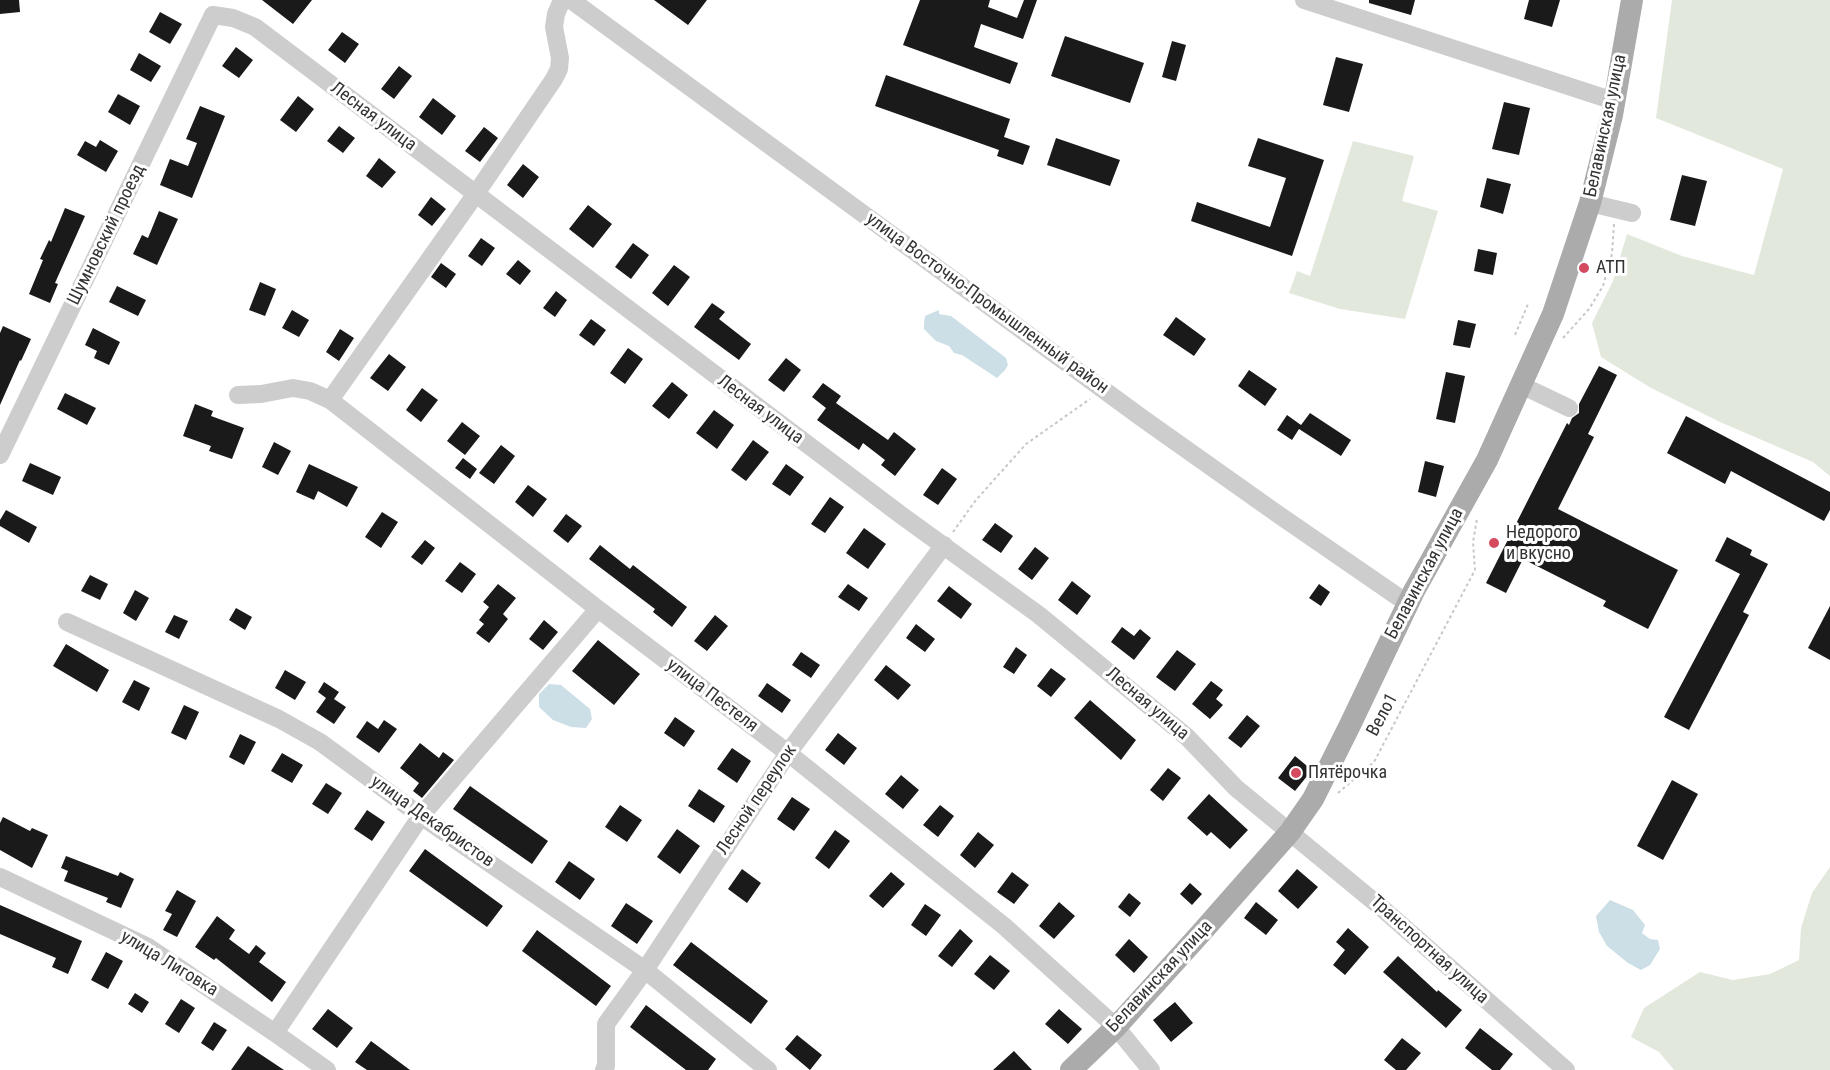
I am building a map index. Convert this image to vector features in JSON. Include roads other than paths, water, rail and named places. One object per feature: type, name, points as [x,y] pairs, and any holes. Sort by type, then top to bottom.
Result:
[{"type":"main road","name":"Белавинская улица","points":[[1071,1070],[1116,1027],[1290,832],[1323,780],[1407,603],[1487,460],[1552,314],[1590,203],[1614,101],[1632,0]]},
{"type":"street","points":[[330,400],[475,195],[559,69],[560,58],[554,27],[562,0]]},
{"type":"street","name":"улица Восточно-Промышленный район","points":[[571,0],[858,212],[1279,515],[1407,603]]},
{"type":"street","points":[[1304,0],[1614,101]]},
{"type":"street","name":"Лесная улица","points":[[213,15],[233,18],[255,27],[901,515],[1039,615],[1187,737],[1236,788],[1290,832]]},
{"type":"street","name":"Шумновский проезд","points":[[0,455],[213,15]]},
{"type":"street","points":[[1590,203],[1632,213]]},
{"type":"street","points":[[1521,385],[1569,408]]},
{"type":"street","name":"улица Пестеля","points":[[238,395],[261,394],[293,388],[330,400],[598,609],[788,753],[1004,926],[1116,1027],[1151,1070]]},
{"type":"street","name":"Лесной переулок","points":[[604,1070],[606,1066],[606,1024],[645,970],[788,753],[944,544]]},
{"type":"street","points":[[275,1032],[421,816],[598,609]]},
{"type":"street","name":"улица Декабристов","points":[[67,622],[279,719],[320,742],[421,816],[645,970],[768,1070]]},
{"type":"street","name":"Транспортная улица","points":[[1290,832],[1383,909],[1566,1070]]},
{"type":"street","name":"улица Лиговка","points":[[0,877],[148,947],[275,1032],[327,1070]]},
{"type":"place","name":"АТП","points":[[1584,268]]},
{"type":"place","name":"Недорого и вкусно","points":[[1494,543]]},
{"type":"place","name":"Пятёрочка","points":[[1296,773]]}]
